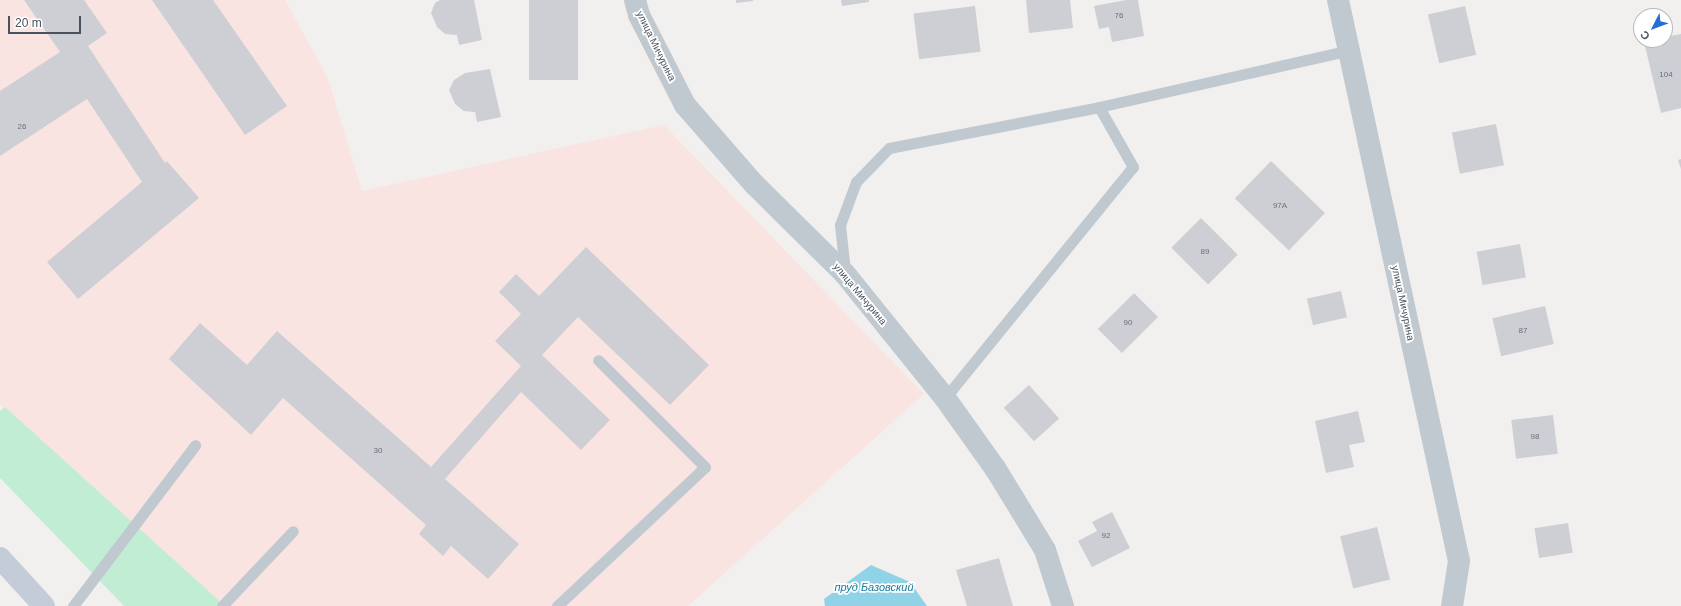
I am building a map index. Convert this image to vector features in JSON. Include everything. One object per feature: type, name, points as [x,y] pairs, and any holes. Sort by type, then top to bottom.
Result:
[{"type":"main road","points":[[0,558],[44,606]]},
{"type":"street","name":"улица Мичурина","points":[[636,0],[638,15],[685,105],[754,184],[845,274],[945,398],[996,468],[1045,550],[1063,606]]},
{"type":"street","name":"улица Мичурина","points":[[1338,0],[1459,561],[1452,606]]},
{"type":"lane","points":[[845,274],[840,224],[856,182],[889,148],[1100,106],[1349,50]]},
{"type":"lane","points":[[945,398],[1134,167],[1100,106]]},
{"type":"lane","points":[[557,606],[704,467],[598,360]]},
{"type":"lane","points":[[73,606],[195,445]]},
{"type":"lane","points":[[222,606],[293,531]]},
{"type":"shaded area","points":[[0,0],[285,0],[328,78],[362,191],[664,125],[924,394],[688,606],[225,606],[0,404]]},
{"type":"green space","points":[[5,407],[225,606],[124,606],[0,478],[0,411]]},
{"type":"water","name":"пруд Базовский","points":[[871,565],[910,582],[927,606],[825,606],[824,599]]},
{"type":"building","points":[[24,0],[84,0],[107,33],[88,46],[165,163],[167,161],[199,198],[78,299],[47,262],[142,182],[87,99],[0,156],[0,91],[60,52]]},
{"type":"building","points":[[152,0],[213,0],[287,106],[245,135]]},
{"type":"building","points":[[440,0],[474,0],[482,40],[459,45],[457,35],[445,34],[437,27],[431,13],[435,3]]},
{"type":"building","points":[[529,0],[578,0],[578,80],[529,80]]},
{"type":"building","points":[[736,0],[753,0],[753,1],[736,3]]},
{"type":"building","points":[[841,0],[869,0],[869,2],[842,6]]},
{"type":"building","points":[[1026,0],[1070,0],[1073,28],[1029,33]]},
{"type":"building","points":[[1126,0],[1138,0],[1144,36],[1112,42],[1109,27],[1099,29],[1094,6]]},
{"type":"building","points":[[975,6],[981,52],[919,59],[913,14]]},
{"type":"building","points":[[1465,6],[1476,55],[1439,63],[1428,15]]},
{"type":"building","points":[[1681,34],[1681,108],[1661,113],[1645,48],[1673,48],[1673,36]]},
{"type":"building","points":[[490,69],[501,117],[477,122],[475,112],[464,111],[455,104],[449,90],[454,80],[465,73]]},
{"type":"building","points":[[1496,124],[1504,165],[1460,174],[1452,133]]},
{"type":"building","points":[[1681,159],[1681,169],[1678,160]]},
{"type":"building","points":[[1271,161],[1325,213],[1289,251],[1235,198]]},
{"type":"building","points":[[1201,218],[1238,255],[1208,284],[1171,248]]},
{"type":"building","points":[[1520,244],[1526,277],[1483,285],[1477,252]]},
{"type":"building","points":[[586,247],[709,365],[670,405],[578,317],[542,355],[610,420],[581,450],[521,392],[445,479],[519,544],[488,579],[451,546],[443,556],[419,534],[426,525],[283,398],[251,435],[169,359],[200,323],[247,365],[277,331],[431,467],[521,366],[495,341],[521,314],[499,292],[516,274],[539,296]]},
{"type":"building","points":[[1341,291],[1347,317],[1313,325],[1307,299]]},
{"type":"building","points":[[1134,293],[1158,317],[1122,353],[1098,329]]},
{"type":"building","points":[[1545,306],[1554,344],[1501,356],[1492,318]]},
{"type":"building","points":[[1029,385],[1059,418],[1034,441],[1004,408]]},
{"type":"building","points":[[1358,411],[1365,442],[1349,445],[1354,467],[1326,473],[1315,421]]},
{"type":"building","points":[[1553,415],[1558,454],[1516,459],[1511,420]]},
{"type":"building","points":[[1112,512],[1130,548],[1092,567],[1078,541],[1097,531],[1092,522]]},
{"type":"building","points":[[1568,523],[1573,553],[1539,558],[1534,528]]},
{"type":"building","points":[[1377,527],[1390,579],[1353,589],[1340,536]]},
{"type":"building","points":[[999,558],[1013,606],[967,606],[956,570]]}]
